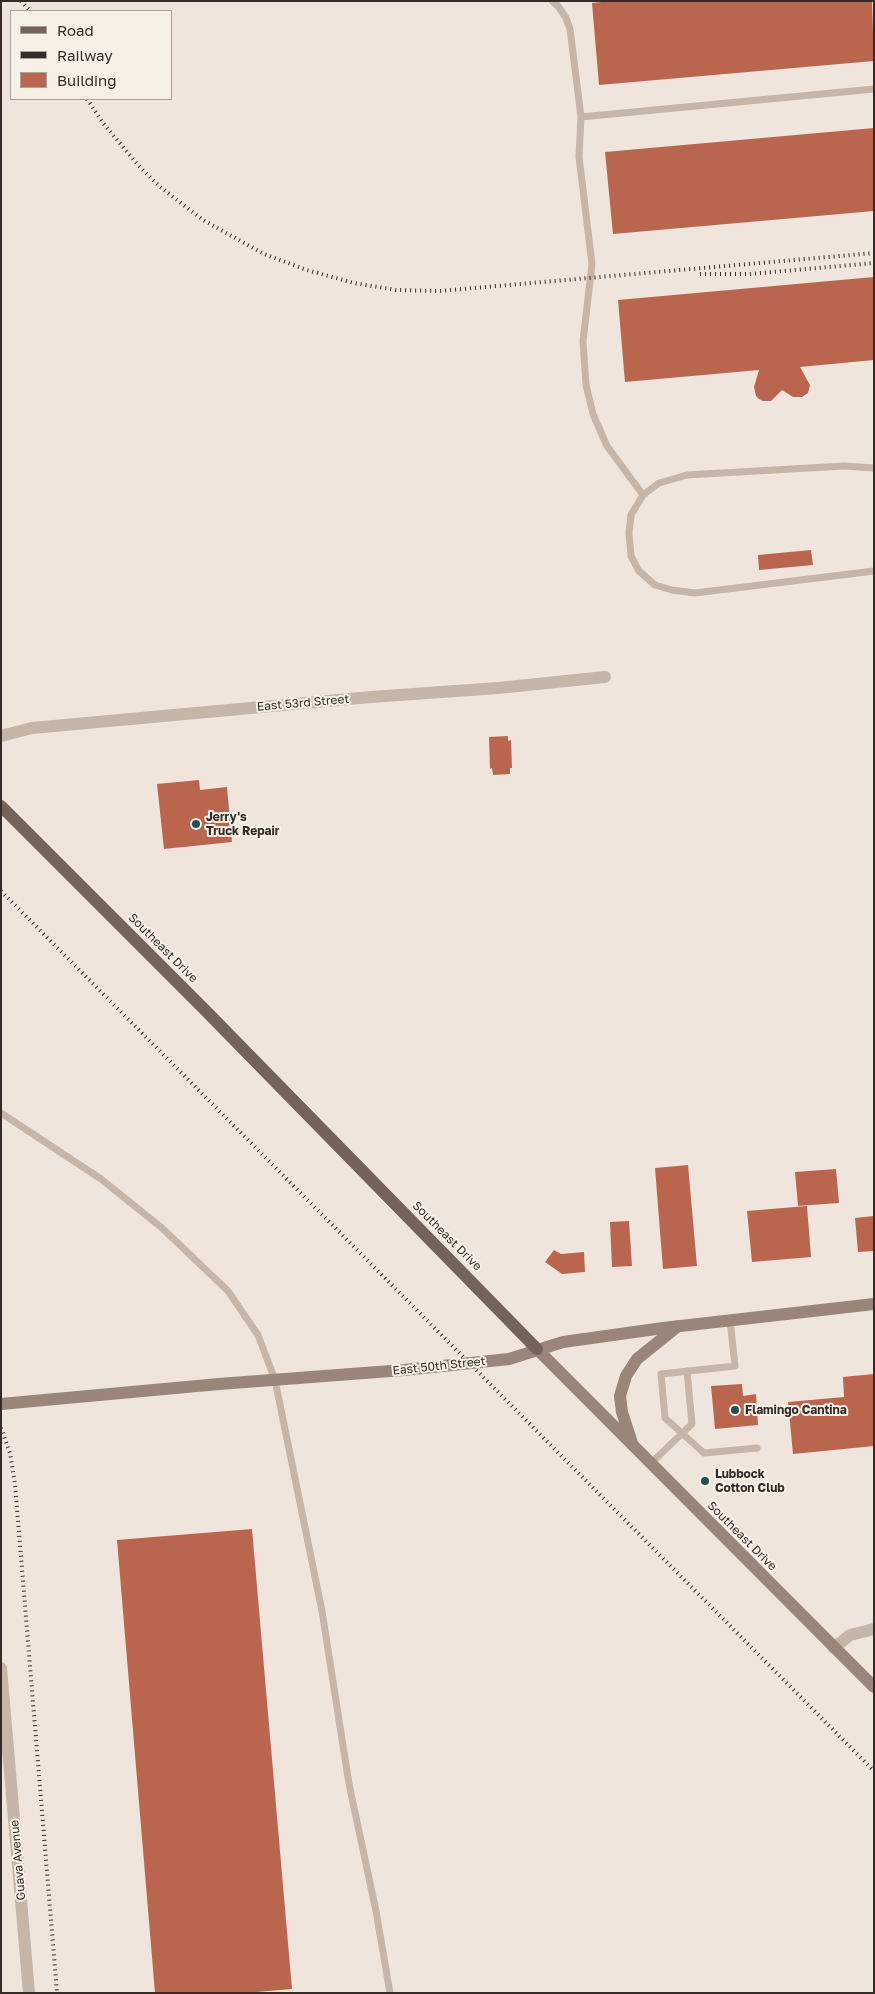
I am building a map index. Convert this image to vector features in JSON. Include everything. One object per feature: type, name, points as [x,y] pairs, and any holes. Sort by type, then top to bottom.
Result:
[{"type":"main road","name":"Southeast Drive","points":[[1,806],[211,1016],[632,1446],[874,1687]]},
{"type":"main road","name":"East 50th Street","points":[[1,1404],[404,1370],[508,1359],[562,1342],[678,1326],[874,1304]]},
{"type":"main road","points":[[632,1446],[622,1412],[620,1396],[626,1376],[637,1359],[678,1326]]},
{"type":"street","name":"East 53rd Street","points":[[1,736],[32,728],[371,697],[507,688],[605,677]]},
{"type":"street","points":[[834,1648],[850,1635],[874,1629]]},
{"type":"street","name":"Guava Avenue","points":[[1,1668],[29,1993]]},
{"type":"lane","points":[[552,1],[562,12],[570,28],[581,117],[579,157],[592,264],[582,341],[586,385],[593,414],[607,446],[643,495]]},
{"type":"lane","points":[[581,117],[874,89]]},
{"type":"lane","points":[[874,468],[844,466],[687,475],[659,483],[643,495],[632,516],[629,533],[631,556],[639,571],[655,585],[672,590],[695,593],[874,571]]},
{"type":"lane","points":[[1,1113],[102,1179],[162,1228],[228,1291],[258,1335],[275,1380],[322,1610],[349,1784],[376,1911],[390,1993]]},
{"type":"lane","points":[[730,1320],[735,1366],[661,1374],[665,1418],[704,1453],[757,1448]]},
{"type":"lane","points":[[650,1464],[692,1424],[688,1371]]},
{"type":"building","points":[[611,1],[872,1],[874,61],[599,85],[592,3]]},
{"type":"building","points":[[874,128],[874,211],[613,234],[605,152]]},
{"type":"building","points":[[874,277],[874,360],[800,367],[810,385],[808,393],[802,397],[793,397],[782,390],[771,401],[759,399],[756,396],[754,387],[759,370],[625,382],[618,300]]},
{"type":"building","points":[[811,550],[813,565],[759,570],[758,555]]},
{"type":"building","points":[[508,736],[508,741],[511,740],[512,768],[510,768],[510,774],[493,775],[492,768],[490,769],[489,737]]},
{"type":"building","name":"Jerry's Truck Repair","points":[[199,780],[200,790],[227,787],[232,842],[164,849],[157,784]]},
{"type":"building","points":[[688,1165],[697,1266],[663,1269],[655,1168]]},
{"type":"building","points":[[836,1169],[839,1203],[798,1206],[795,1172]]},
{"type":"building","points":[[807,1206],[811,1257],[752,1262],[747,1211]]},
{"type":"building","points":[[874,1216],[874,1251],[858,1252],[855,1218]]},
{"type":"building","points":[[629,1221],[632,1266],[612,1267],[610,1222]]},
{"type":"building","points":[[554,1250],[561,1254],[584,1252],[585,1272],[562,1274],[545,1262]]},
{"type":"building","points":[[874,1374],[874,1446],[793,1454],[788,1402],[844,1397],[843,1377]]},
{"type":"building","name":"Flamingo Cantina","points":[[742,1384],[743,1396],[756,1394],[758,1425],[715,1429],[711,1386]]},
{"type":"building","points":[[252,1529],[292,1989],[245,1993],[155,1993],[117,1540]]},
{"type":"railway","points":[[21,1],[29,10]]},
{"type":"railway","points":[[88,100],[103,123],[138,165],[159,186],[203,220],[264,254],[307,270],[354,283],[396,290],[440,291],[874,253]]},
{"type":"railway","points":[[700,274],[750,274],[874,263]]},
{"type":"railway","points":[[1,891],[874,1771]]},
{"type":"railway","points":[[1,1428],[10,1453],[15,1484],[57,1993]]},
{"type":"place","name":"Jerry's Truck Repair","points":[[196,824]]},
{"type":"place","name":"Flamingo Cantina","points":[[735,1410]]},
{"type":"place","name":"Lubbock Cotton Club","points":[[705,1481]]}]
